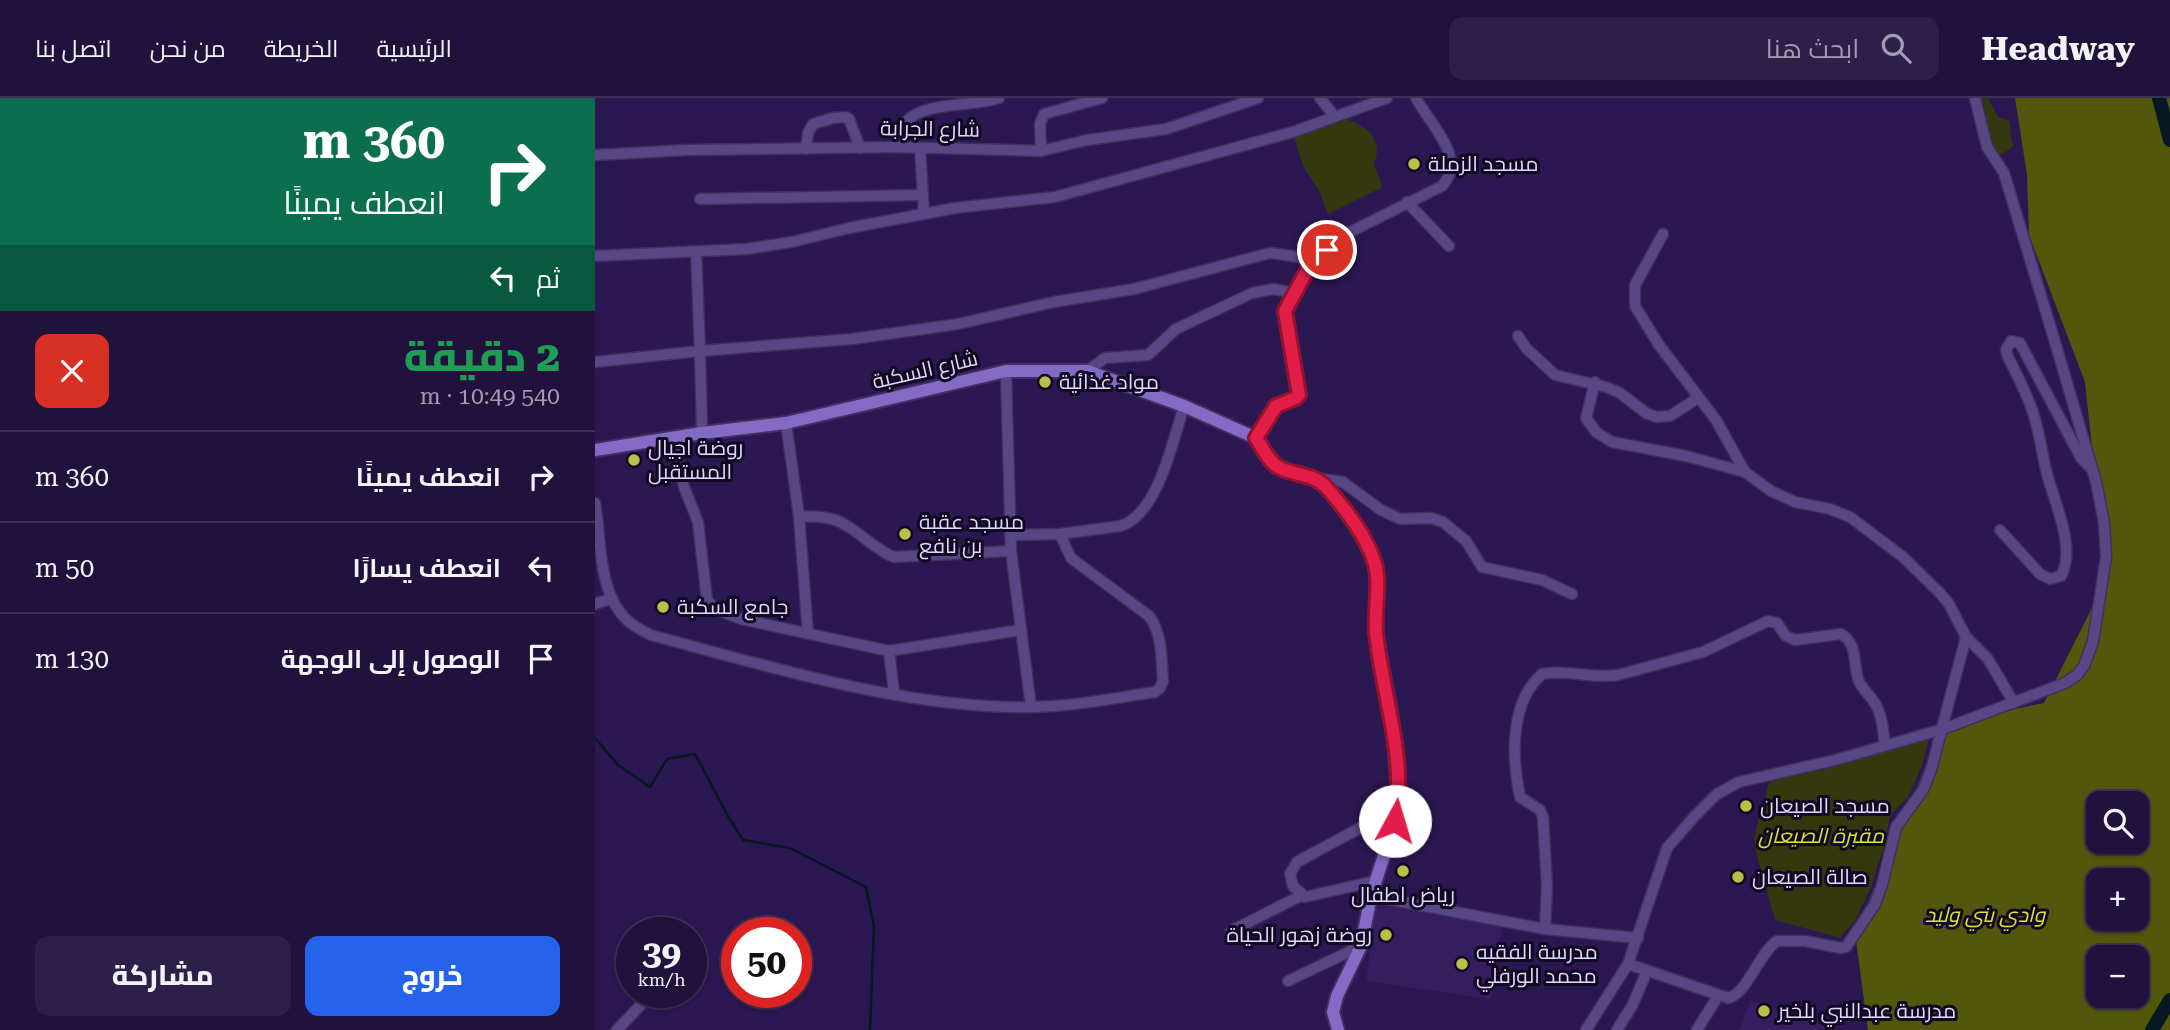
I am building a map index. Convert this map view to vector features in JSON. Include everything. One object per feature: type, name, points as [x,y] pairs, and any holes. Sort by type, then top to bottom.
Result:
[{"type":"main road","name":"شارع السكبة","points":[[595,450],[786,423],[1006,371],[1087,371],[1184,407],[1256,438]]},
{"type":"main road","points":[[1256,438],[1277,467],[1312,477],[1325,485],[1355,525],[1373,557],[1377,570],[1376,634],[1391,711],[1399,796],[1395,821],[1371,896],[1361,946],[1337,996],[1333,1012],[1338,1030]]},
{"type":"street","points":[[897,147],[904,125],[914,114],[999,98]]},
{"type":"street","points":[[1041,151],[1040,124],[1044,114],[1103,98]]},
{"type":"street","name":"شارع الجرابة","points":[[595,155],[687,150],[897,147],[1041,151],[1087,140],[1166,129],[1258,98]]},
{"type":"street","points":[[1320,98],[1335,117]]},
{"type":"street","points":[[595,256],[771,246],[955,208],[1068,195],[1293,132],[1387,98]]},
{"type":"street","points":[[1256,438],[1276,406],[1299,395],[1285,321],[1288,303],[1310,265],[1344,235],[1442,186],[1453,170],[1446,146],[1416,98]]},
{"type":"street","points":[[1586,1030],[1628,964],[1667,848],[1717,794],[1739,782],[1835,760],[1943,729],[2065,683],[2084,666],[2091,648],[2102,595],[2106,557],[2104,523],[2092,468],[2004,173],[1987,147],[1975,98]]},
{"type":"street","points":[[806,149],[808,133],[813,124],[841,117],[849,119],[860,148]]},
{"type":"street","points":[[920,148],[924,214]]},
{"type":"street","points":[[700,200],[922,195]]},
{"type":"street","points":[[1407,202],[1449,246]]},
{"type":"street","points":[[1663,234],[1635,285],[1635,306],[1660,345],[1716,420],[1745,472]]},
{"type":"street","points":[[696,252],[702,433]]},
{"type":"street","points":[[595,362],[852,339],[958,324],[1054,302],[1134,289],[1270,253],[1299,257],[1310,265]]},
{"type":"street","points":[[1087,371],[1105,358],[1148,355],[1176,329],[1252,293],[1273,289],[1294,293]]},
{"type":"street","points":[[1518,336],[1526,348],[1555,375],[1595,382],[1620,393],[1655,417],[1670,416],[1698,398]]},
{"type":"street","points":[[2000,530],[2040,575],[2050,579],[2061,576],[2066,553],[2064,528],[2046,472],[2030,403],[2006,350],[2011,341],[2020,343],[2081,458],[2092,468]]},
{"type":"street","points":[[1006,371],[1011,551],[1031,707]]},
{"type":"street","points":[[1595,382],[1586,418],[1596,432],[1612,442],[1686,456],[1745,472],[1771,491],[1795,502],[1830,509],[1850,517],[1903,556],[1940,593],[1966,637],[1988,659],[2014,703]]},
{"type":"street","points":[[1010,535],[1060,534],[1120,526],[1129,522],[1155,492],[1184,407]]},
{"type":"street","points":[[786,423],[799,516],[808,634]]},
{"type":"street","points":[[672,438],[684,486],[698,522],[703,579],[707,600],[711,606],[741,619],[889,650],[1020,630]]},
{"type":"street","points":[[1312,477],[1343,482],[1381,510],[1400,519],[1431,518],[1443,522],[1466,541],[1482,566],[1542,580],[1572,594]]},
{"type":"street","points":[[596,510],[606,586],[622,615],[632,625],[651,635],[825,680],[956,703],[1031,707],[1074,705],[1155,692],[1163,681],[1159,637],[1155,624],[1149,616],[1071,558],[1060,534]]},
{"type":"street","points":[[799,516],[840,522],[885,554],[894,557],[1011,551]]},
{"type":"street","points":[[595,604],[612,598]]},
{"type":"street","points":[[1545,929],[1543,817],[1539,810],[1520,797],[1515,746],[1522,702],[1542,674],[1564,672],[1604,677],[1618,675],[1703,652],[1768,621],[1777,623],[1786,636],[1795,640],[1841,634],[1849,640],[1853,649],[1862,688],[1876,705],[1885,745]]},
{"type":"street","points":[[1628,964],[1728,998],[1737,995],[1765,952],[1777,941],[1805,941],[1846,947],[1875,904],[1894,832],[1923,790],[1938,750],[1966,637]]},
{"type":"street","points":[[889,650],[894,693]]},
{"type":"street","points":[[1302,895],[1291,880],[1292,867],[1297,862],[1360,828],[1395,821]]},
{"type":"street","points":[[1231,931],[1302,895],[1311,897],[1375,881]]},
{"type":"street","points":[[1371,896],[1545,929],[1637,938]]},
{"type":"street","points":[[1288,981],[1361,946]]},
{"type":"street","points":[[1617,1030],[1632,1006],[1647,971]]},
{"type":"street","points":[[1697,1030],[1718,996]]},
{"type":"street","points":[[617,1030],[638,1008]]},
{"type":"shaded area","points":[[1377,900],[1502,925],[1491,999],[1366,981]]},
{"type":"shaded area","name":"مدرسة عبدالنبي بلخير","points":[[1750,1000],[1836,1030],[1739,1030]]},
{"type":"green space","points":[[1988,98],[1998,117],[2010,121],[2014,146],[1998,157],[1984,123],[1984,104],[1980,103],[1980,99]]},
{"type":"green space","name":"وادي بني وليد","points":[[2015,98],[2170,98],[2170,1030],[1868,1030],[1855,933],[1944,724],[2044,703],[2106,580],[2085,382],[2029,235],[2027,175]]},
{"type":"green space","points":[[1346,119],[1372,135],[1377,148],[1374,165],[1383,187],[1328,214],[1319,191],[1304,168],[1294,137]]},
{"type":"green space","name":"مقبرة الصيعان","points":[[1929,738],[1922,765],[1909,796],[1890,816],[1884,847],[1871,887],[1856,919],[1840,938],[1775,920],[1754,837],[1770,779]]},
{"type":"waterway","name":"وادي بني وليد","points":[[2159,98],[2170,140]]},
{"type":"waterway","points":[[595,738],[618,765],[650,787],[667,759],[695,754],[743,840],[790,848],[866,887],[874,927],[870,1030]]},
{"type":"waterway","name":"وادي بني وليد","points":[[2152,1030],[2170,1000]]},
{"type":"place","name":"مسجد الزملة","points":[[1414,164]]},
{"type":"place","name":"مواد غذائية","points":[[1045,382]]},
{"type":"place","name":"روضة اجيال المستقبل","points":[[634,460]]},
{"type":"place","name":"مسجد عقبة بن نافع","points":[[905,534]]},
{"type":"place","name":"جامع السكبة","points":[[663,607]]},
{"type":"place","name":"مسجد الصيعان","points":[[1746,806]]},
{"type":"place","name":"رياض اطفال","points":[[1403,871]]},
{"type":"place","name":"صالة الصيعان","points":[[1738,877]]},
{"type":"place","name":"روضة زهور الحياة","points":[[1386,935]]},
{"type":"place","name":"مدرسة الفقيه محمد الورفلي","points":[[1462,964]]},
{"type":"place","name":"مدرسة عبدالنبي بلخير","points":[[1764,1011]]},
{"type":"route","points":[[1327,250],[1310,265],[1285,311],[1299,395],[1276,406],[1256,438],[1277,467],[1312,477],[1325,485],[1355,525],[1373,557],[1377,570],[1376,634],[1391,711],[1399,796],[1395,821]]}]
